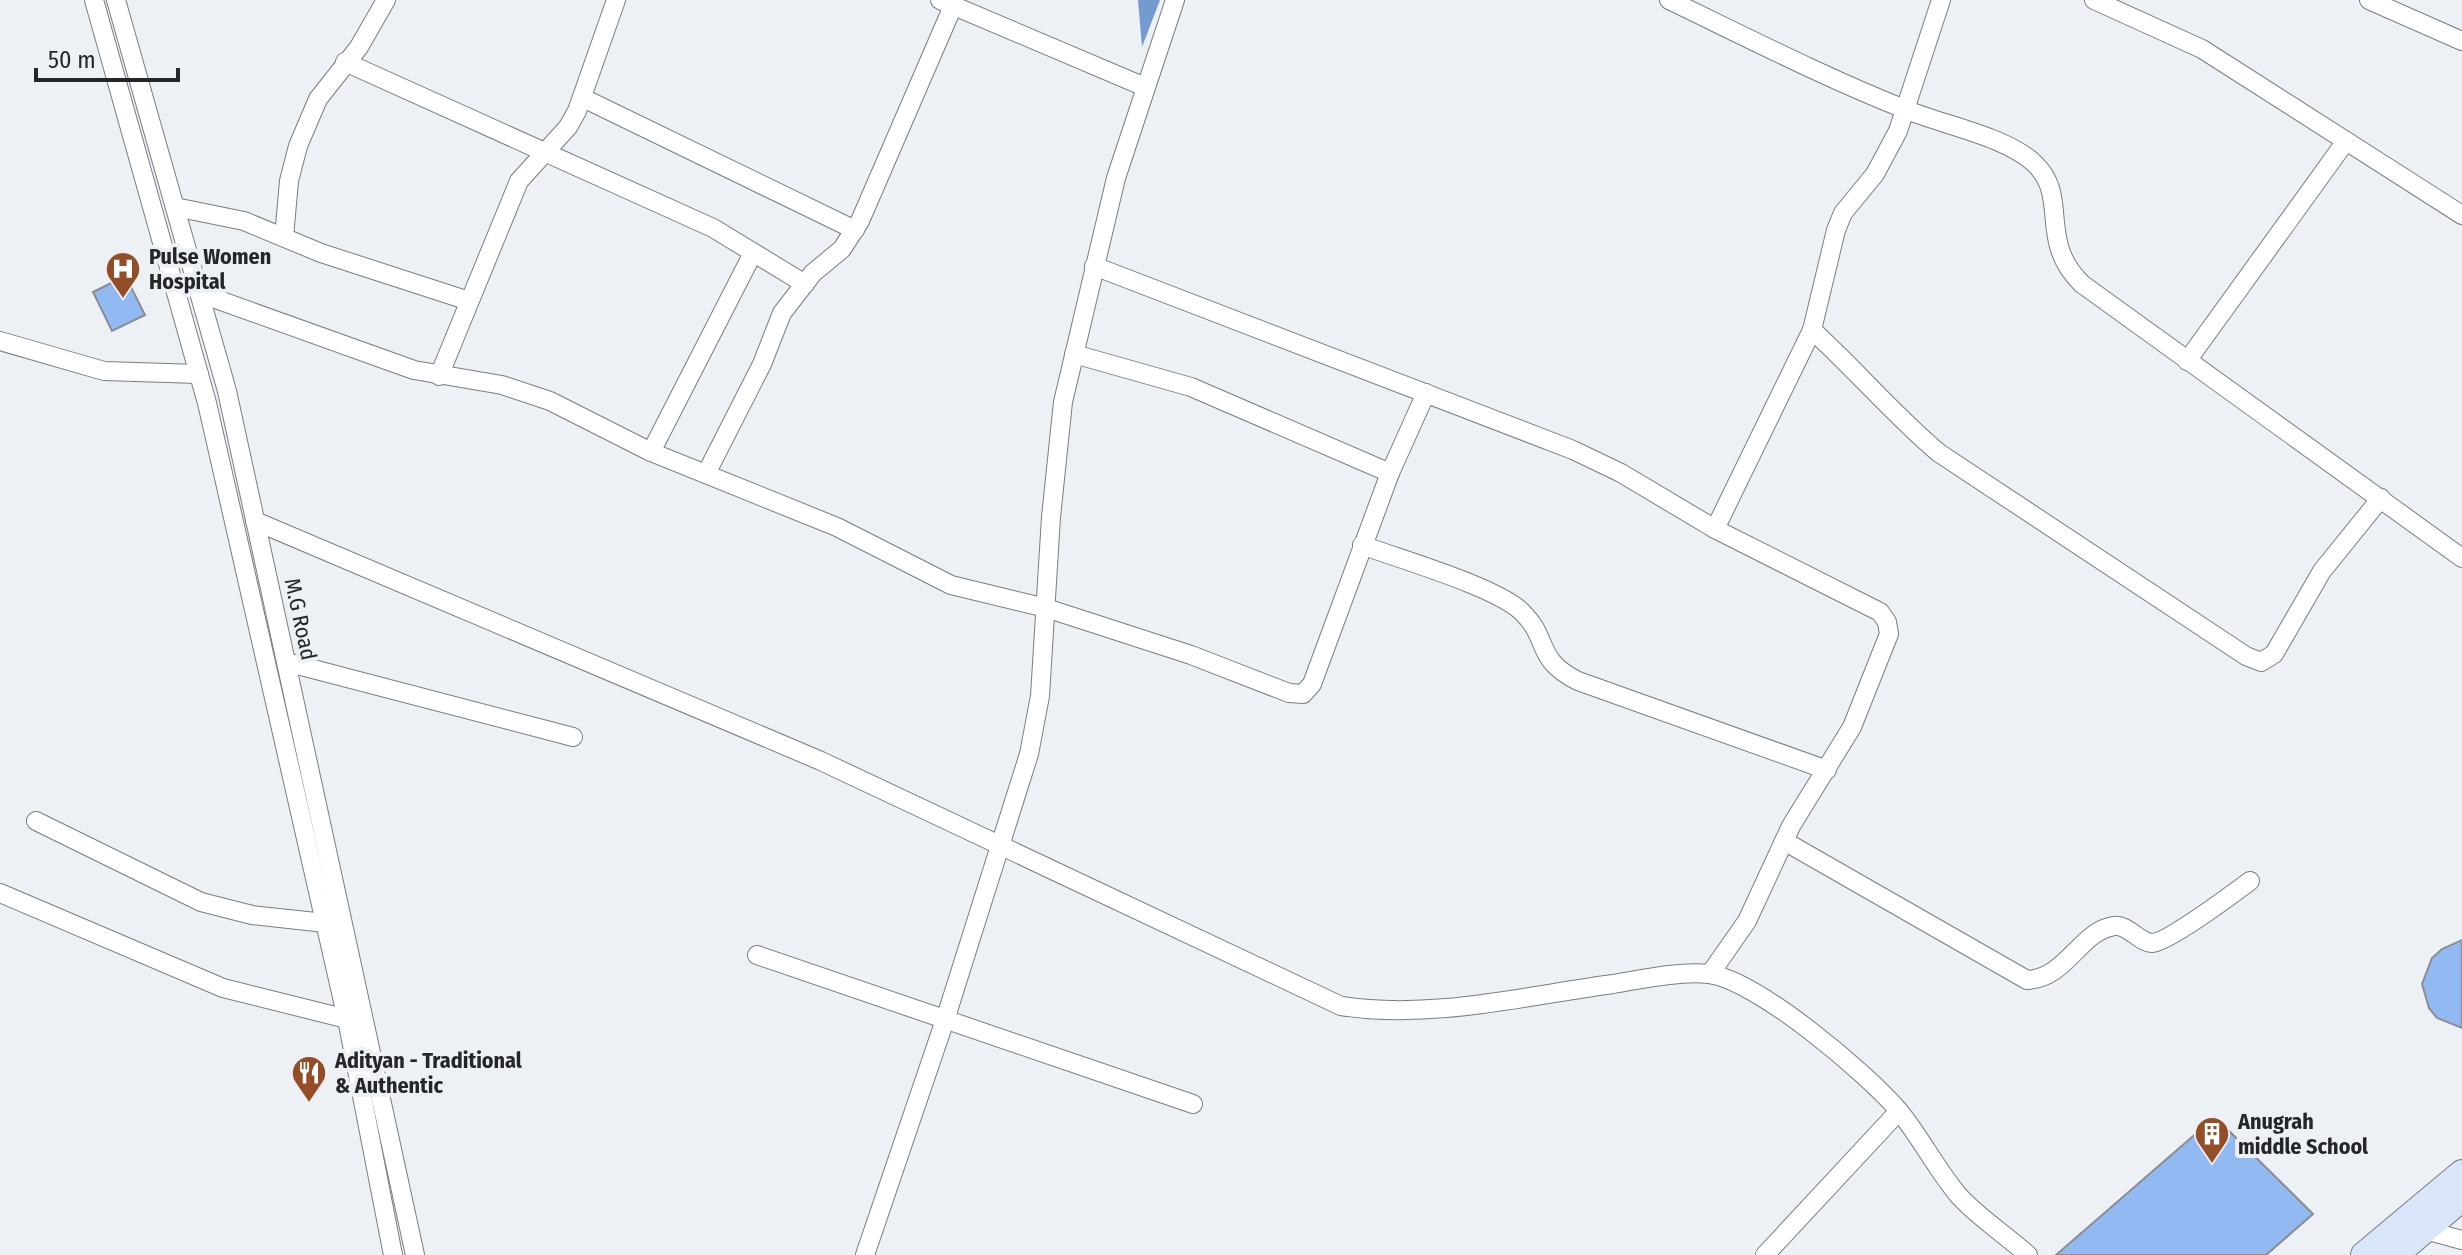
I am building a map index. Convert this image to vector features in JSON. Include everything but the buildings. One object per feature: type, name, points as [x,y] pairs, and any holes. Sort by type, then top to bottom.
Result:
[{"type":"main road","points":[[2395,1255],[2413,1227],[2462,1173]]},
{"type":"main road","points":[[2364,1255],[2462,1198]]},
{"type":"street","name":"M.G Road","points":[[94,0],[200,378],[415,1255]]},
{"type":"street","name":"M.G Road","points":[[116,0],[223,378],[255,521],[286,662],[318,851],[325,923],[393,1255]]},
{"type":"street","points":[[284,237],[289,181],[298,146],[318,99],[369,32],[386,0]]},
{"type":"street","points":[[439,376],[519,181],[568,127],[583,98],[616,0]]},
{"type":"street","points":[[865,1255],[946,1017],[1037,723],[1057,449],[1074,354],[1094,266],[1145,87],[1175,0]]},
{"type":"street","points":[[1669,0],[1905,109],[1987,138],[2034,162],[2052,192],[2054,232],[2066,269],[2187,361],[2462,558]]},
{"type":"street","points":[[1715,529],[1812,330],[1836,230],[1843,213],[1886,156],[1941,0]]},
{"type":"street","points":[[2094,0],[2202,49],[2462,215]]},
{"type":"street","points":[[2369,0],[2462,41]]},
{"type":"street","points":[[706,474],[762,364],[782,313],[805,284],[842,249],[855,230],[955,4],[1145,87]]},
{"type":"street","points":[[345,62],[713,228],[805,284]]},
{"type":"street","points":[[583,98],[855,230]]},
{"type":"street","points":[[2187,361],[2346,141]]},
{"type":"street","points":[[175,207],[244,221],[321,253],[469,301]]},
{"type":"street","points":[[651,452],[753,253]]},
{"type":"street","points":[[1094,266],[1573,450],[1621,473],[1715,529],[1868,605],[1887,622],[1889,634],[1852,727],[1784,841],[1747,921],[1710,974]]},
{"type":"street","points":[[199,293],[439,376],[502,385],[550,401],[651,452],[837,527],[951,585],[1046,608],[1191,655],[1270,688],[1303,694],[1312,684],[1390,473],[1426,393]]},
{"type":"street","points":[[1812,330],[1860,375],[1909,428],[1939,453],[2246,656],[2261,662],[2274,654],[2322,571],[2381,498]]},
{"type":"street","points":[[0,341],[104,371],[223,378]]},
{"type":"street","points":[[1074,354],[1191,387],[1390,473]]},
{"type":"street","points":[[255,521],[744,727],[1341,1006],[1367,1010],[1438,1008],[1653,978],[1710,974],[1742,985],[1770,1001],[1879,1090],[1899,1111],[1962,1199],[2028,1255]]},
{"type":"street","points":[[1362,545],[1509,602],[1534,625],[1542,648],[1557,670],[1578,681],[1827,770]]},
{"type":"street","points":[[286,662],[573,737]]},
{"type":"street","points":[[36,821],[201,902],[252,915],[325,923]]},
{"type":"street","points":[[1784,841],[2027,980],[2042,979],[2053,973],[2091,939],[2114,926],[2123,927],[2142,940],[2162,941],[2250,881]]},
{"type":"street","points":[[0,893],[223,988],[347,1019]]},
{"type":"street","points":[[757,955],[946,1017],[1193,1104]]},
{"type":"street","points":[[1765,1255],[1899,1111]]},
{"type":"street","points":[[2413,1227],[2462,1240]]},
{"type":"water","points":[[1138,0],[1160,0],[1142,47]]},
{"type":"place","name":"Pulse Women Hospital","points":[[123,300]]},
{"type":"place","name":"Adityan - Traditional & Authentic","points":[[309,1104]]},
{"type":"place","name":"Anugrah middle School","points":[[2212,1165]]}]
